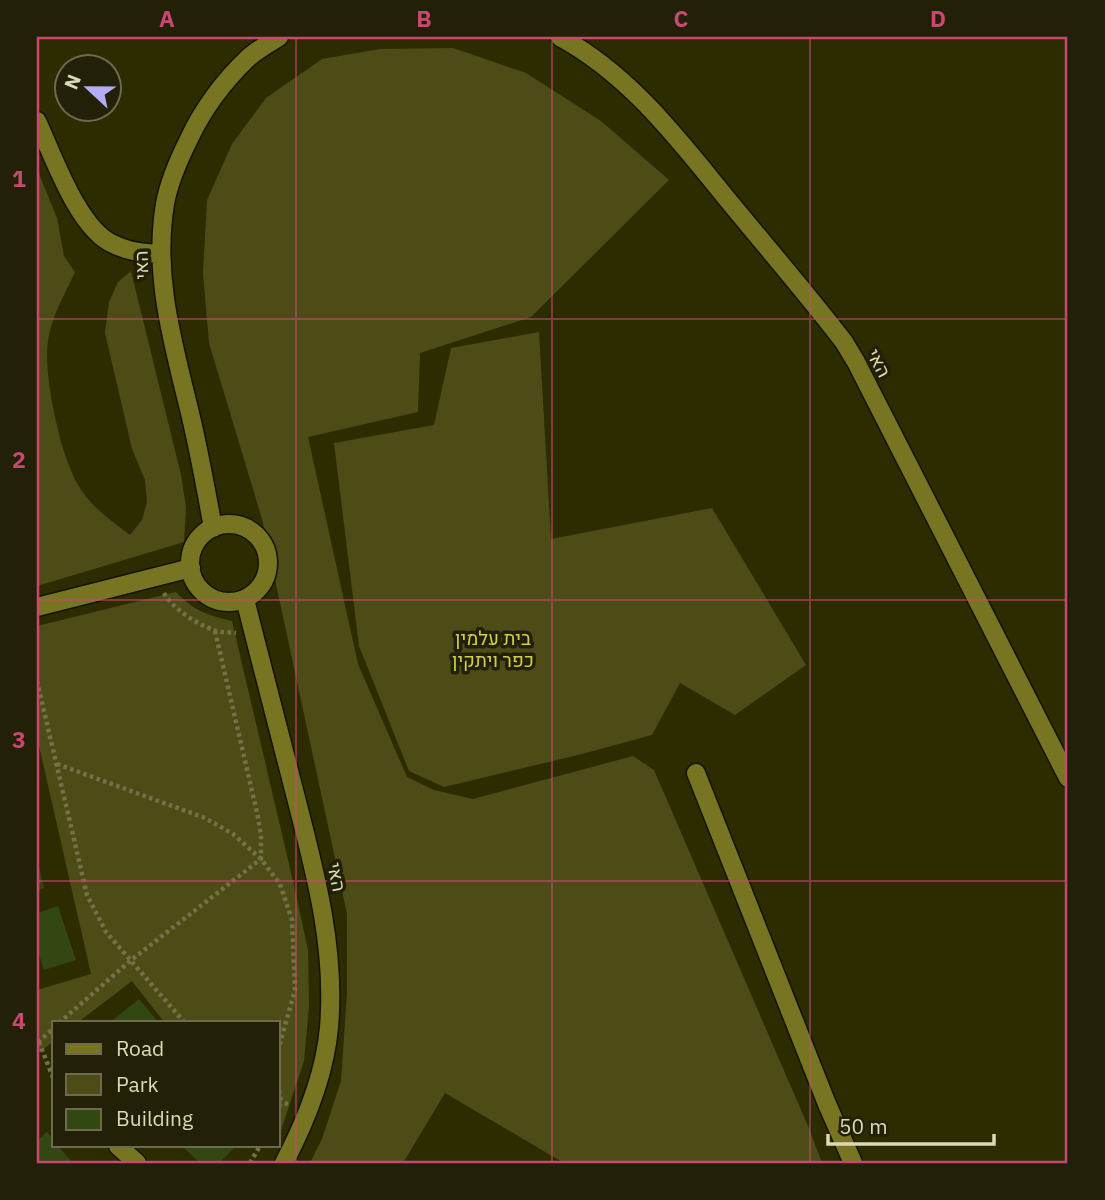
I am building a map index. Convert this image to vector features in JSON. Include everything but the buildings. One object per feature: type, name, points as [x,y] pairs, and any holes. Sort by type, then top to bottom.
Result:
[{"type":"street","name":"האי","points":[[213,528],[199,450],[168,324],[161,273],[166,201],[178,162],[199,118],[226,81],[250,56],[279,37]]},
{"type":"street","name":"האי","points":[[560,37],[607,67],[669,128],[844,342],[1068,778]]},
{"type":"street","points":[[37,121],[77,209],[91,227],[110,243],[137,253],[161,254]]},
{"type":"street","points":[[226,524],[238,525],[250,530],[260,539],[266,550],[269,562],[267,575],[261,587],[245,599],[228,603],[216,600],[197,586],[191,568],[192,553],[196,542],[213,528],[226,524]]},
{"type":"street","points":[[37,607],[191,568]]},
{"type":"street","name":"האי","points":[[245,599],[315,870],[328,939],[329,1028],[323,1066],[309,1111],[284,1163]]},
{"type":"street","points":[[696,773],[853,1163]]},
{"type":"street","points":[[120,1148],[137,1163]]},
{"type":"path","points":[[155,577],[166,598],[183,613],[215,631],[254,635]]},
{"type":"path","points":[[215,631],[258,817],[261,859]]},
{"type":"path","points":[[37,681],[87,895],[106,932],[183,1021]]},
{"type":"path","points":[[57,764],[205,818],[233,834],[261,859],[280,884],[292,920],[295,990],[280,1043]]},
{"type":"path","points":[[61,1021],[130,961],[261,859]]},
{"type":"path","points":[[52,1030],[38,1042],[52,1075]]},
{"type":"green space","points":[[453,48],[526,73],[601,121],[669,180],[531,317],[420,353],[418,412],[308,437],[358,664],[407,777],[434,790],[473,799],[633,756],[654,770],[822,1163],[564,1163],[445,1093],[403,1163],[310,1163],[322,1139],[341,1081],[347,993],[347,914],[262,519],[209,343],[203,273],[207,200],[232,144],[266,98],[322,59],[380,49]]},
{"type":"green space","points":[[37,169],[57,218],[64,256],[75,272],[52,323],[47,356],[54,414],[71,470],[82,491],[94,505],[130,535],[142,520],[147,502],[145,480],[132,449],[105,333],[109,302],[118,282],[131,271],[181,475],[186,507],[184,542],[37,586]]},
{"type":"green space","name":"בית עלמין כפר ויתקין","points":[[539,332],[551,539],[712,508],[806,665],[735,715],[680,683],[652,735],[444,787],[409,771],[359,646],[334,443],[434,425],[451,348]]},
{"type":"green space","points":[[176,592],[201,611],[232,621],[308,950],[309,1007],[304,1061],[280,1133],[280,1021],[163,1021],[132,981],[80,1021],[52,1021],[52,1043],[37,1054],[37,990],[91,974],[37,737],[37,626]]}]
